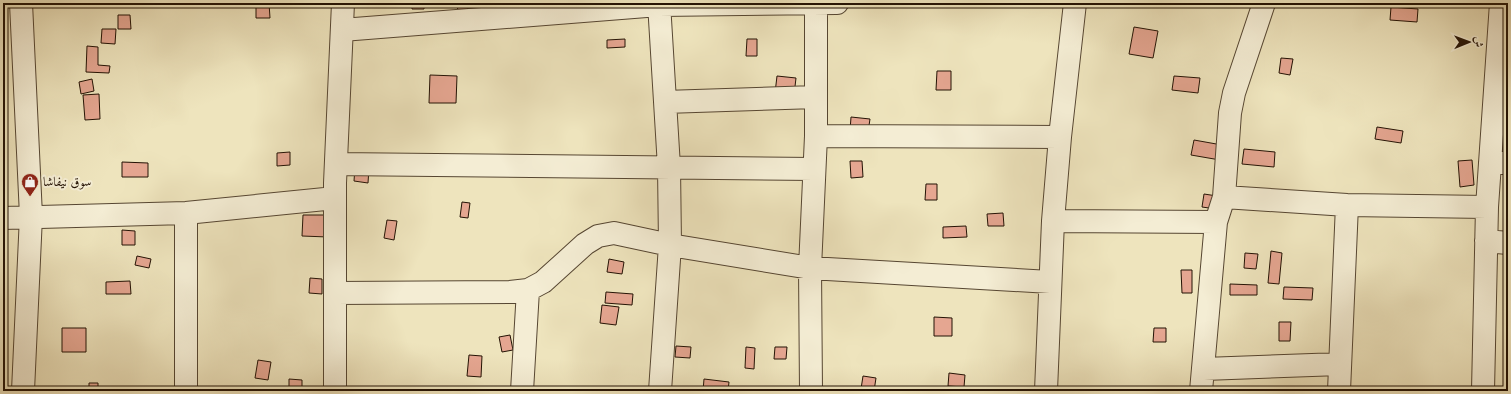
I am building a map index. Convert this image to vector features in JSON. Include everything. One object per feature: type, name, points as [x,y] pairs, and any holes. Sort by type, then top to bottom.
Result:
[{"type":"street","points":[[21,3],[31,216],[23,391]]},
{"type":"street","points":[[335,391],[335,198],[343,3]]},
{"type":"street","points":[[810,391],[810,268],[816,136],[816,3]]},
{"type":"street","points":[[342,30],[509,10],[659,4],[837,3]]},
{"type":"street","points":[[1046,391],[1053,221],[1060,137],[1075,3]]},
{"type":"street","points":[[1201,391],[1216,222],[1224,197],[1230,113],[1234,94],[1264,3]]},
{"type":"street","points":[[1483,391],[1487,207],[1499,163],[1502,61],[1501,3]]},
{"type":"street","points":[[659,4],[669,167],[670,245],[660,391]]},
{"type":"street","points":[[665,102],[816,96]]},
{"type":"street","points":[[816,136],[1060,137]]},
{"type":"street","points":[[336,164],[814,169]]},
{"type":"street","points":[[1224,197],[1347,205],[1487,207]]},
{"type":"street","points":[[3,218],[31,216],[186,213],[335,198]]},
{"type":"street","points":[[1339,391],[1347,205]]},
{"type":"street","points":[[186,213],[186,391]]},
{"type":"street","points":[[1053,221],[1216,222]]},
{"type":"street","points":[[335,293],[528,290],[543,282],[585,244],[598,236],[614,233],[670,245],[810,268],[1050,282]]},
{"type":"street","points":[[1486,241],[1508,243]]},
{"type":"street","points":[[522,391],[528,290]]},
{"type":"street","points":[[1204,370],[1340,364]]},
{"type":"building","points":[[256,3],[269,3],[270,18],[256,18]]},
{"type":"building","points":[[412,3],[424,3],[424,9],[412,9]]},
{"type":"building","points":[[457,3],[467,3],[468,13],[458,13]]},
{"type":"building","points":[[1391,7],[1418,9],[1417,22],[1390,20]]},
{"type":"building","points":[[118,15],[130,15],[131,29],[118,29]]},
{"type":"building","points":[[1134,27],[1158,31],[1153,58],[1129,54]]},
{"type":"building","points":[[102,29],[116,29],[115,44],[101,43]]},
{"type":"building","points":[[625,39],[625,47],[607,48],[607,40]]},
{"type":"building","points":[[747,39],[757,39],[757,56],[746,56]]},
{"type":"building","points":[[87,46],[98,47],[98,65],[110,66],[109,73],[86,72]]},
{"type":"building","points":[[1281,58],[1293,59],[1290,75],[1279,73]]},
{"type":"building","points":[[937,71],[951,71],[951,90],[936,90]]},
{"type":"building","points":[[430,75],[457,76],[456,103],[429,103]]},
{"type":"building","points":[[777,76],[796,78],[794,95],[775,93]]},
{"type":"building","points":[[1174,76],[1200,78],[1198,93],[1172,90]]},
{"type":"building","points":[[92,79],[94,91],[81,94],[79,82]]},
{"type":"building","points":[[99,94],[100,119],[85,120],[83,95]]},
{"type":"building","points":[[851,117],[870,119],[868,132],[850,131]]},
{"type":"building","points":[[1377,127],[1403,131],[1401,143],[1375,139]]},
{"type":"building","points":[[1194,140],[1222,145],[1220,160],[1191,155]]},
{"type":"building","points":[[1244,149],[1275,152],[1274,167],[1242,164]]},
{"type":"building","points":[[290,152],[290,165],[277,166],[277,153]]},
{"type":"building","points":[[1472,160],[1474,185],[1460,187],[1458,161]]},
{"type":"building","points":[[850,161],[862,161],[863,177],[851,178]]},
{"type":"building","points":[[122,162],[148,163],[148,177],[122,177]]},
{"type":"building","points":[[355,167],[369,168],[368,183],[354,181]]},
{"type":"building","points":[[926,184],[937,184],[937,200],[925,200]]},
{"type":"building","points":[[1204,194],[1217,196],[1216,209],[1202,207]]},
{"type":"building","points":[[462,202],[470,203],[468,218],[460,217]]},
{"type":"building","points":[[1003,213],[1004,226],[988,226],[987,214]]},
{"type":"building","points":[[303,215],[328,215],[328,237],[302,236]]},
{"type":"building","points":[[387,220],[397,221],[394,240],[384,238]]},
{"type":"building","points":[[966,226],[967,237],[943,238],[943,227]]},
{"type":"building","points":[[3,229],[7,229],[7,238],[3,238]]},
{"type":"building","points":[[122,230],[135,231],[135,245],[122,245]]},
{"type":"building","points":[[1271,251],[1282,253],[1279,284],[1268,283]]},
{"type":"building","points":[[1245,253],[1258,254],[1256,269],[1244,268]]},
{"type":"building","points":[[137,256],[151,259],[149,268],[135,265]]},
{"type":"building","points":[[609,259],[624,262],[622,274],[607,272]]},
{"type":"building","points":[[1181,270],[1192,270],[1192,293],[1182,293]]},
{"type":"building","points":[[310,278],[322,279],[322,294],[309,293]]},
{"type":"building","points":[[130,281],[131,294],[106,294],[106,282]]},
{"type":"building","points":[[1230,284],[1257,285],[1257,295],[1230,295]]},
{"type":"building","points":[[1284,287],[1313,288],[1312,300],[1283,299]]},
{"type":"building","points":[[606,292],[633,294],[632,305],[605,303]]},
{"type":"building","points":[[602,305],[619,307],[616,325],[600,323]]},
{"type":"building","points":[[934,317],[952,318],[952,336],[934,336]]},
{"type":"building","points":[[1279,322],[1291,322],[1290,341],[1279,341]]},
{"type":"building","points":[[62,328],[86,328],[86,352],[62,352]]},
{"type":"building","points":[[1154,328],[1166,328],[1166,342],[1153,342]]},
{"type":"building","points":[[510,335],[513,350],[502,352],[499,337]]},
{"type":"building","points":[[676,346],[691,347],[690,358],[675,357]]},
{"type":"building","points":[[746,347],[755,348],[754,369],[745,368]]},
{"type":"building","points":[[775,347],[787,347],[786,359],[774,359]]},
{"type":"building","points":[[469,355],[482,356],[481,377],[467,376]]},
{"type":"building","points":[[258,360],[271,362],[268,380],[255,378]]},
{"type":"building","points":[[949,373],[965,375],[964,387],[948,386]]},
{"type":"building","points":[[863,376],[876,378],[874,391],[861,389]]},
{"type":"building","points":[[289,379],[302,380],[302,391],[289,391]]},
{"type":"building","points":[[704,379],[729,382],[728,391],[703,391]]},
{"type":"building","points":[[89,383],[98,383],[98,391],[89,391]]},
{"type":"place","name":"سوق نيفاشا","points":[[30,197]]}]
